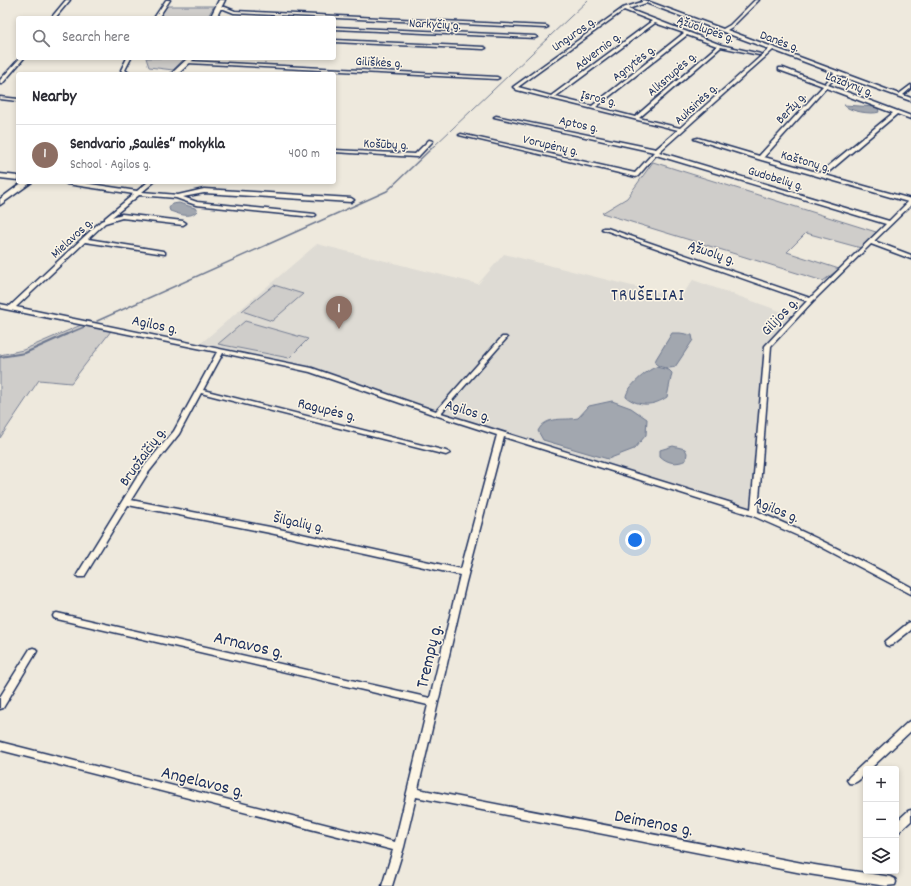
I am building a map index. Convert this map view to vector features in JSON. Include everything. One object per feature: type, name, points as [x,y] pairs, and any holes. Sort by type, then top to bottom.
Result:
[{"type":"main road","points":[[214,16],[222,0]]},
{"type":"main road","points":[[176,72],[190,60]]},
{"type":"main road","points":[[0,203],[25,184]]},
{"type":"street","points":[[55,16],[68,0]]},
{"type":"street","points":[[157,16],[168,0]]},
{"type":"street","points":[[723,31],[731,26],[757,0]]},
{"type":"street","name":"Danės g.","points":[[645,1],[911,100]]},
{"type":"street","name":"Unguros g.","points":[[515,87],[624,10],[645,1]]},
{"type":"street","points":[[218,8],[225,8],[234,12],[317,16]]},
{"type":"street","name":"Ąžuolupės g.","points":[[624,10],[720,46],[759,54]]},
{"type":"street","points":[[336,17],[546,27]]},
{"type":"street","name":"Advernio g.","points":[[552,97],[655,21]]},
{"type":"street","name":"Narkyčių g.","points":[[336,28],[535,37]]},
{"type":"street","name":"Agnytės g.","points":[[593,107],[687,33]]},
{"type":"street","points":[[336,40],[484,48]]},
{"type":"street","name":"Alksnupės g.","points":[[636,118],[720,46]]},
{"type":"street","points":[[669,137],[759,54],[770,48]]},
{"type":"street","name":"Auksinės g.","points":[[636,175],[657,152],[770,48]]},
{"type":"street","points":[[0,84],[20,60]]},
{"type":"street","points":[[126,72],[123,70],[129,60]]},
{"type":"street","name":"Giliškės g.","points":[[190,60],[497,78]]},
{"type":"street","name":"Lazdynų g.","points":[[781,69],[911,118]]},
{"type":"street","name":"Beržų g.","points":[[760,158],[837,73]]},
{"type":"street","points":[[899,96],[911,86]]},
{"type":"street","name":"Įsros g.","points":[[515,87],[679,129]]},
{"type":"street","points":[[0,98],[16,100]]},
{"type":"street","points":[[821,175],[896,113]]},
{"type":"street","name":"Aptos g.","points":[[496,117],[657,152]]},
{"type":"street","name":"Vorupėnų g.","points":[[461,135],[636,175]]},
{"type":"street","name":"Kaštonų g.","points":[[696,139],[911,202]]},
{"type":"street","name":"Košūbų g.","points":[[336,151],[416,156],[431,141]]},
{"type":"street","name":"Gudobelių g.","points":[[657,152],[890,223]]},
{"type":"street","points":[[0,176],[16,178]]},
{"type":"street","points":[[79,184],[138,193],[177,196],[204,191],[351,200]]},
{"type":"street","points":[[103,222],[149,184]]},
{"type":"street","points":[[177,196],[196,203],[313,215]]},
{"type":"street","name":"Gilijos g.","points":[[754,513],[768,346],[811,300],[911,202]]},
{"type":"street","name":"Mielavos g.","points":[[12,308],[103,222],[122,216],[183,223]]},
{"type":"street","name":"Ąžuolų g.","points":[[605,229],[811,300]]},
{"type":"street","points":[[84,240],[164,253]]},
{"type":"street","points":[[871,242],[911,257]]},
{"type":"street","name":"Agilos g.","points":[[0,306],[222,350],[312,370],[437,414],[754,513],[830,547],[911,591]]},
{"type":"street","points":[[437,414],[504,338]]},
{"type":"street","name":"Bruožaičių g.","points":[[81,575],[152,461],[177,432],[222,350]]},
{"type":"street","name":"Ragupės g.","points":[[200,391],[446,454]]},
{"type":"street","name":"Trempų g.","points":[[387,886],[399,847],[465,572],[501,434]]},
{"type":"street","name":"Šilgalių g.","points":[[126,502],[270,530],[465,572]]},
{"type":"street","name":"Arnavos g.","points":[[57,616],[434,703]]},
{"type":"street","points":[[889,643],[911,625]]},
{"type":"street","points":[[0,705],[33,651]]},
{"type":"street","points":[[852,780],[911,726]]},
{"type":"street","name":"Angelavos g.","points":[[0,746],[399,847]]},
{"type":"street","name":"Deimenos g.","points":[[412,792],[802,868],[891,882]]},
{"type":"street","points":[[899,826],[911,814]]},
{"type":"shaded area","points":[[167,6],[214,6],[208,16],[160,16]]},
{"type":"shaded area","points":[[147,60],[183,60],[173,70],[149,67]]},
{"type":"shaded area","points":[[844,105],[875,107],[878,108],[879,112],[860,112],[850,109]]},
{"type":"shaded area","points":[[653,162],[876,232],[861,248],[806,233],[787,252],[839,269],[823,281],[602,213],[627,198]]},
{"type":"shaded area","points":[[179,203],[195,208],[197,211],[191,215],[188,215],[170,211],[169,208],[172,204]]},
{"type":"shaded area","points":[[317,244],[478,284],[504,254],[680,298],[693,280],[794,316],[767,343],[764,348],[749,506],[742,507],[431,409],[320,370],[200,344]]},
{"type":"shaded area","points":[[274,285],[303,294],[272,321],[242,311]]},
{"type":"shaded area","points":[[245,321],[308,339],[289,358],[218,344]]},
{"type":"shaded area","points":[[81,325],[111,331],[71,383],[39,380],[0,438],[0,355],[23,350]]},
{"type":"shaded area","points":[[672,333],[692,335],[693,340],[675,367],[662,367],[655,363],[656,359]]},
{"type":"shaded area","points":[[656,367],[669,370],[672,373],[667,397],[652,404],[641,404],[626,397],[633,384]]},
{"type":"shaded area","points":[[612,401],[631,408],[647,419],[646,435],[634,449],[608,459],[543,440],[538,431],[541,426],[550,421],[578,418],[589,406]]},
{"type":"shaded area","points":[[673,446],[685,449],[687,453],[686,460],[683,462],[672,462],[660,456],[660,450]]},
{"type":"waterway","points":[[433,147],[588,0]]},
{"type":"waterway","points":[[97,321],[387,191],[434,146]]},
{"type":"waterway","points":[[65,335],[84,327]]},
{"type":"waterway","points":[[0,357],[25,353],[67,334]]},
{"type":"place","name":"Sendvario „Saulės“ mokykla","points":[[339,329]]},
{"type":"district","name":"TRUŠELIAI","points":[[648,294]]}]
